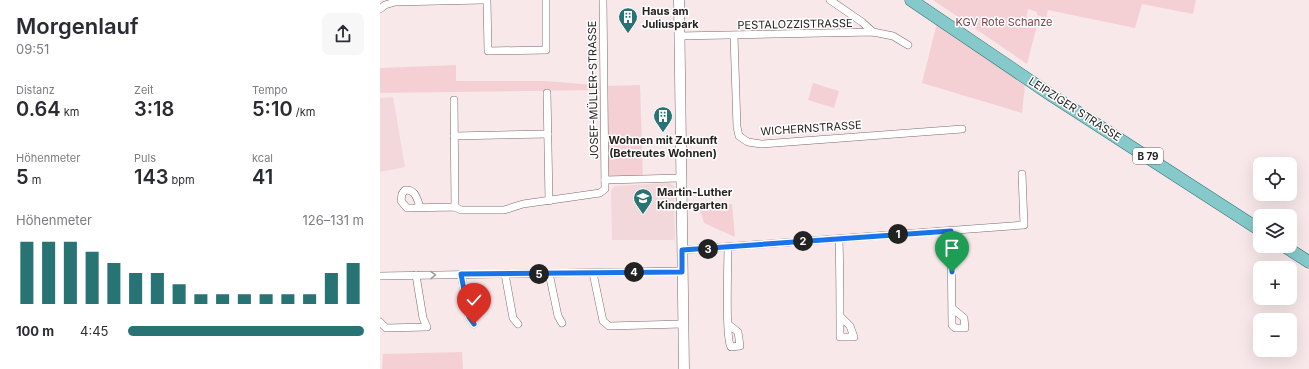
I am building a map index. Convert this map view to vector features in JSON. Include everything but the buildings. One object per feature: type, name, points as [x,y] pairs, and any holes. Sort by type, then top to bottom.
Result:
[{"type":"main road","name":"LEIPZIGER STRASSE","points":[[911,0],[1050,95],[1253,226]]},
{"type":"main road","points":[[1295,253],[1309,262]]},
{"type":"street","points":[[380,9],[385,5],[395,2],[483,0]]},
{"type":"street","points":[[487,0],[488,51],[546,50],[546,0]]},
{"type":"street","name":"JOSEF-MÜLLER-STRASSE","points":[[603,0],[605,180]]},
{"type":"street","points":[[679,0],[680,178],[684,369]]},
{"type":"street","points":[[830,0],[862,22],[873,32]]},
{"type":"street","name":"PESTALOZZISTRASSE","points":[[679,36],[873,32],[892,36],[908,45]]},
{"type":"street","name":"WICHERNSTRASSE","points":[[734,36],[737,127],[739,136],[748,142],[761,144],[962,129]]},
{"type":"street","points":[[547,93],[550,202]]},
{"type":"street","points":[[454,100],[455,207]]},
{"type":"street","points":[[454,136],[548,134]]},
{"type":"street","points":[[682,250],[1024,225],[1022,174]]},
{"type":"street","points":[[420,207],[455,207],[461,210],[504,210],[523,204],[550,202],[600,193],[605,189],[605,180],[680,178]]},
{"type":"street","points":[[951,231],[952,308]]},
{"type":"street","points":[[839,239],[840,316]]},
{"type":"street","points":[[728,247],[728,324]]},
{"type":"street","points":[[380,276],[682,272]]},
{"type":"street","points":[[549,273],[558,316],[562,323]]},
{"type":"street","points":[[594,273],[603,321],[609,326],[682,324]]},
{"type":"street","points":[[461,274],[469,317],[474,324]]},
{"type":"street","points":[[505,274],[513,318],[518,324]]},
{"type":"street","points":[[380,322],[386,328],[427,327],[423,318],[416,275]]},
{"type":"shaded area","points":[[393,97],[405,167],[380,172],[380,98]]},
{"type":"shaded area","name":"Martin-Luther Kindergarten","points":[[670,183],[674,186],[675,240],[612,240],[611,190],[615,186]]},
{"type":"green space","name":"KGV Rote Schanze","points":[[933,0],[1196,0],[1193,14],[1142,4],[1135,28],[1048,10],[1046,18],[1037,15],[1037,12],[1028,9],[1026,18],[1034,20],[1035,17],[1039,18],[1027,64]]},
{"type":"green space","points":[[937,23],[1025,85],[1022,113],[922,83]]},
{"type":"green space","points":[[456,65],[456,81],[546,81],[605,86],[640,85],[643,179],[605,180],[604,90],[380,93],[380,68]]},
{"type":"green space","points":[[813,83],[839,91],[834,108],[808,100]]},
{"type":"green space","points":[[732,204],[735,237],[704,223],[699,207]]},
{"type":"green space","points":[[462,352],[463,369],[382,369],[383,354]]},
{"type":"place","name":"Haus am Juliuspark","points":[[628,34]]},
{"type":"place","name":"Wohnen mit Zukunft (Betreutes Wohnen)","points":[[663,133]]},
{"type":"place","name":"Martin-Luther Kindergarten","points":[[643,215]]},
{"type":"route","points":[[474,324],[469,317],[461,274],[682,272],[682,250],[951,231],[952,272]]}]
